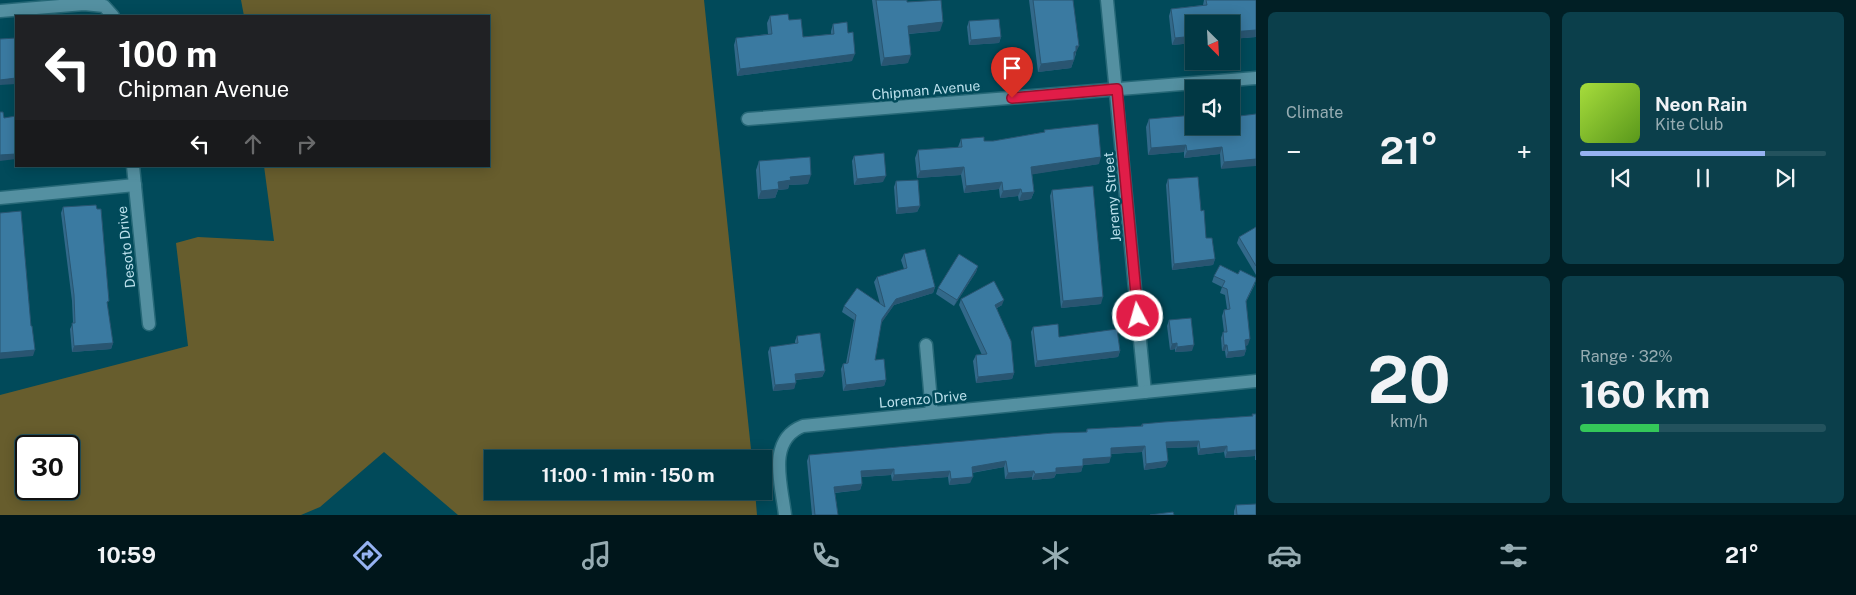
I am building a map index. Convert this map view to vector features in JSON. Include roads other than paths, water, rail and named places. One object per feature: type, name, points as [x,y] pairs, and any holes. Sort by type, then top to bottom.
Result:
[{"type":"street","name":"Jeremy Street","points":[[1106,0],[1117,89],[1145,392]]},
{"type":"street","points":[[0,11],[84,4],[104,6],[113,15]]},
{"type":"street","name":"Chipman Avenue","points":[[748,119],[1256,78]]},
{"type":"street","name":"Desoto Drive","points":[[133,167],[149,324]]},
{"type":"street","points":[[0,198],[135,184]]},
{"type":"street","points":[[926,345],[932,413]]},
{"type":"street","name":"Lorenzo Drive","points":[[785,515],[779,456],[784,442],[794,431],[808,425],[1256,381]]}]
